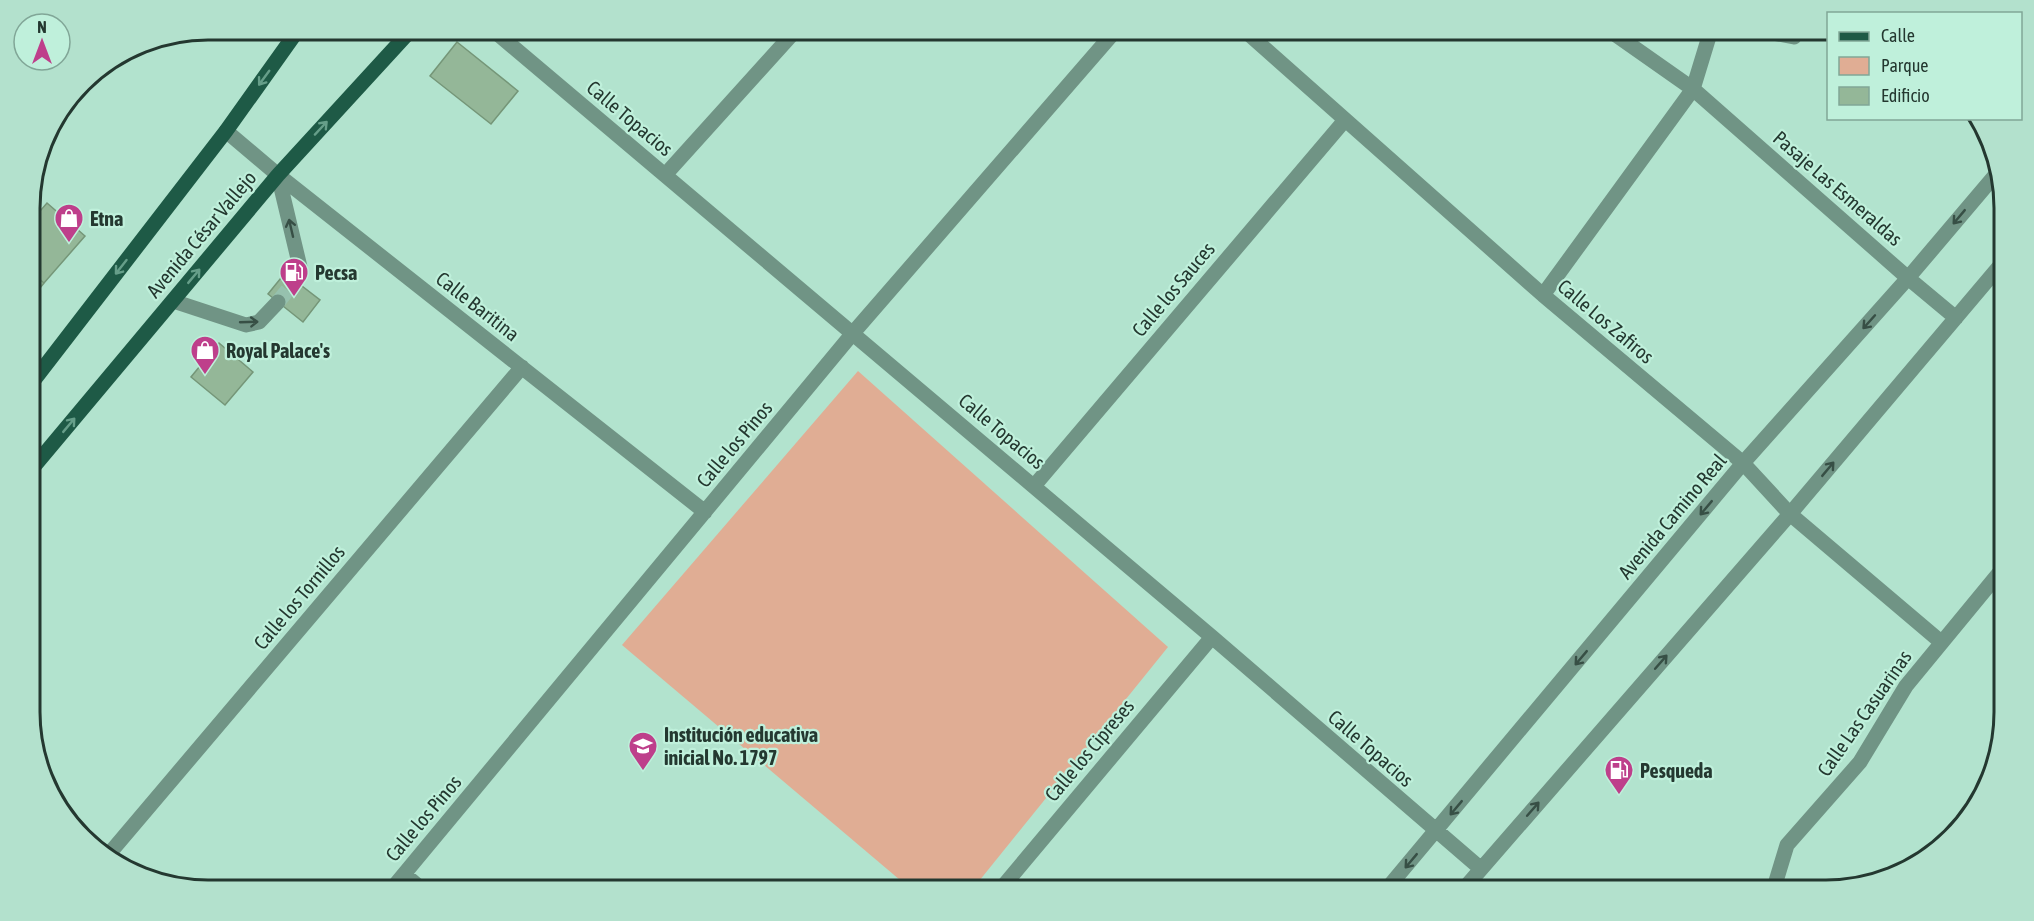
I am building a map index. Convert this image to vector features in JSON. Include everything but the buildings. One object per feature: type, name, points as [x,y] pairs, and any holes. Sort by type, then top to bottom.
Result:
[{"type":"main road","name":"Avenida César Vallejo","points":[[41,371],[226,131],[291,40]]},
{"type":"main road","name":"Avenida César Vallejo","points":[[40,459],[278,174],[402,40]]},
{"type":"street","name":"Calle Topacios","points":[[505,40],[1212,637],[1480,868]]},
{"type":"street","points":[[665,174],[787,40]]},
{"type":"street","name":"Calle los Pinos","points":[[399,880],[853,333],[1107,40]]},
{"type":"street","name":"Calle Los Zafiros","points":[[1255,40],[1543,296],[1743,463],[1790,514],[1941,642]]},
{"type":"street","name":"Pasaje Las Esmeraldas","points":[[1623,40],[1693,89],[1956,318]]},
{"type":"street","points":[[1543,296],[1693,89],[1708,40]]},
{"type":"street","name":"Calle los Sauces","points":[[1034,486],[1345,120]]},
{"type":"street","name":"Calle Baritina","points":[[226,131],[705,512]]},
{"type":"street","points":[[278,174],[300,267],[295,281]]},
{"type":"street","name":"Avenida Camino Real","points":[[1395,880],[1743,463],[1908,278],[1991,180]]},
{"type":"street","points":[[1471,880],[1790,514],[1994,273]]},
{"type":"street","points":[[173,300],[246,325],[259,322],[278,302]]},
{"type":"street","name":"Calle los Tornillos","points":[[112,850],[522,367]]},
{"type":"street","name":"Calle Las Casuarinas","points":[[1776,880],[1787,845],[1860,762],[1906,686],[1994,579]]},
{"type":"street","name":"Calle los Cipreses","points":[[1008,880],[1212,637]]},
{"type":"street","points":[[404,874],[411,880]]},
{"type":"green space","points":[[858,371],[1168,647],[980,880],[900,880],[622,645]]},
{"type":"tunnel","points":[[278,302],[295,281]]},
{"type":"place","name":"Etna","points":[[69,244]]},
{"type":"place","name":"Pecsa","points":[[294,298]]},
{"type":"place","name":"Royal Palace's","points":[[205,376]]},
{"type":"place","name":"Institución educativa inicial No. 1797","points":[[643,772]]},
{"type":"place","name":"Pesqueda","points":[[1619,796]]}]
